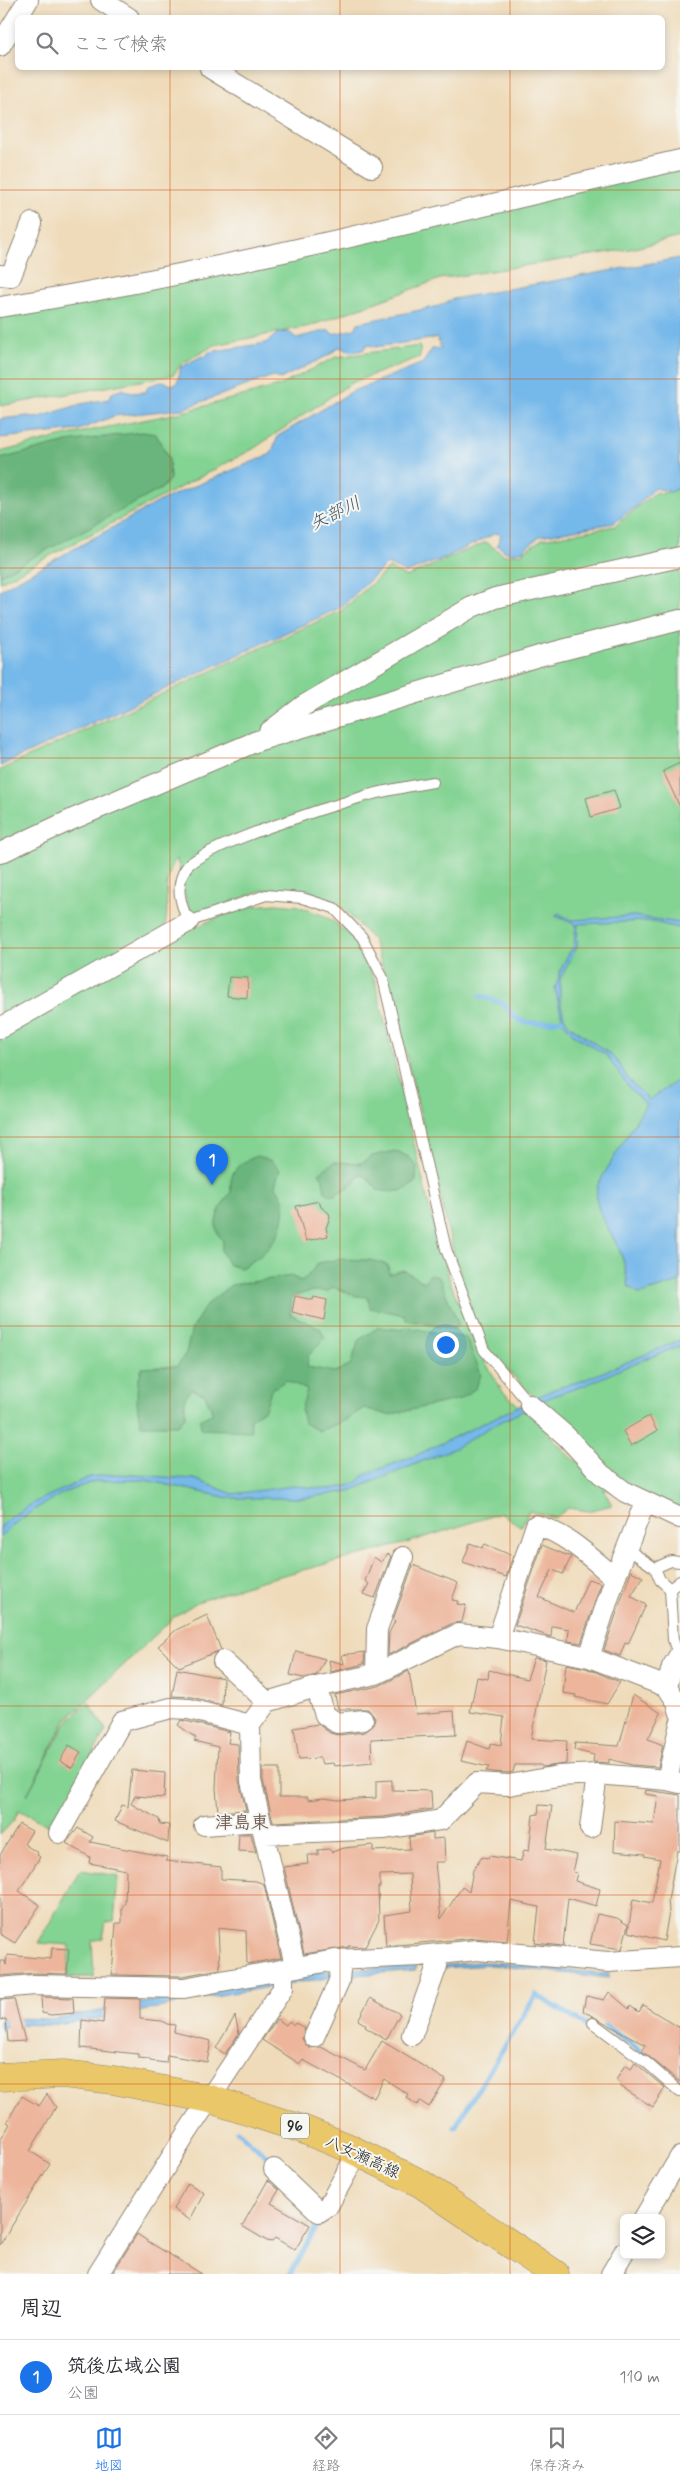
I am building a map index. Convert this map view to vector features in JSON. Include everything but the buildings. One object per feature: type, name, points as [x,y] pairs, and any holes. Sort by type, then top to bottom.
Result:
[{"type":"main road","name":"八女瀬高線","points":[[0,2077],[72,2075],[114,2080],[210,2099],[302,2128],[358,2152],[420,2183],[555,2274]]},
{"type":"street","points":[[19,15],[28,0]]},
{"type":"street","points":[[101,0],[124,15]]},
{"type":"street","points":[[0,46],[15,21]]},
{"type":"street","points":[[213,70],[372,167]]},
{"type":"street","points":[[0,307],[77,295],[344,238],[680,160]]},
{"type":"street","points":[[0,275],[11,276],[32,222]]},
{"type":"street","points":[[257,741],[303,706],[472,607],[495,598],[680,556]]},
{"type":"street","points":[[0,853],[73,819],[257,741],[539,656],[680,620]]},
{"type":"street","points":[[0,1028],[188,922]]},
{"type":"street","points":[[530,1405],[566,1436],[600,1474],[625,1492],[680,1518]]},
{"type":"street","points":[[589,1657],[615,1578],[645,1502]]},
{"type":"street","points":[[498,1638],[536,1525],[553,1530],[615,1578]]},
{"type":"street","points":[[376,1674],[377,1629],[403,1557]]},
{"type":"street","points":[[98,2274],[187,2131],[283,1988],[289,1967],[251,1781],[250,1725],[267,1702],[316,1687],[376,1674],[458,1634],[498,1638],[589,1657],[667,1687],[678,1702],[680,1712]]},
{"type":"street","points":[[667,1687],[672,1667],[679,1654]]},
{"type":"street","points":[[223,1661],[267,1702]]},
{"type":"street","points":[[316,1687],[324,1715],[337,1723],[363,1720]]},
{"type":"street","points":[[59,1833],[122,1721],[171,1708],[180,1708],[212,1714],[250,1725]]},
{"type":"street","points":[[204,1825],[262,1828],[385,1829],[441,1820],[477,1783],[509,1785],[558,1776],[597,1774],[674,1781],[680,1724]]},
{"type":"street","points":[[590,1828],[597,1774]]},
{"type":"street","points":[[0,1988],[34,1985],[184,1988],[289,1967],[341,1960],[477,1950],[608,1962],[680,1957]]},
{"type":"street","points":[[412,2035],[438,1966],[438,1954]]},
{"type":"street","points":[[314,2037],[339,1981],[341,1960]]},
{"type":"street","points":[[274,2169],[319,2212],[328,2206],[358,2152]]},
{"type":"street","points":[[646,2214],[680,2157]]},
{"type":"street","points":[[611,2274],[620,2259]]},
{"type":"lane","points":[[433,782],[366,796],[214,848],[187,867],[180,882],[180,900],[188,922],[266,895],[302,898],[334,908],[362,937],[383,978],[446,1249],[484,1350],[530,1405]]},
{"type":"lane","points":[[626,1548],[655,1568],[660,1580],[670,1590],[673,1640],[679,1654]]},
{"type":"lane","points":[[655,1568],[671,1561],[680,1562]]},
{"type":"lane","points":[[670,1590],[680,1581]]},
{"type":"lane","points":[[592,2023],[647,2063],[680,2092]]},
{"type":"green space","points":[[680,163],[680,237],[630,249],[440,279],[310,326],[215,345],[183,363],[173,375],[0,406],[0,312]]},
{"type":"green space","points":[[420,346],[420,357],[351,383],[253,449],[0,582],[0,452],[68,435],[179,413],[279,386],[336,357]]},
{"type":"green space","points":[[142,432],[156,434],[169,459],[170,479],[161,489],[0,575],[0,459],[67,442]]},
{"type":"green space","points":[[680,488],[680,1512],[624,1489],[489,1351],[477,1328],[453,1251],[391,991],[373,940],[340,905],[308,890],[263,890],[196,915],[191,910],[185,897],[176,859],[168,878],[167,886],[167,911],[164,929],[170,939],[214,919],[253,906],[276,904],[298,906],[322,915],[333,921],[353,938],[375,981],[433,1223],[451,1284],[474,1343],[503,1392],[542,1426],[567,1454],[620,1493],[603,1489],[612,1505],[588,1511],[568,1508],[555,1518],[529,1511],[521,1527],[501,1513],[410,1542],[253,1583],[197,1602],[174,1617],[65,1721],[27,1795],[66,1723],[88,1701],[106,1730],[53,1828],[19,1810],[14,1820],[0,1835],[0,770],[342,610],[389,568],[406,577],[486,542],[504,555],[520,554],[542,539],[615,526],[656,492],[661,494]]},
{"type":"green space","points":[[395,1151],[409,1157],[417,1167],[416,1181],[408,1188],[393,1192],[377,1190],[368,1178],[361,1174],[352,1185],[333,1196],[325,1192],[323,1179],[319,1173],[334,1162],[362,1163],[372,1156]]},
{"type":"green space","points":[[258,1156],[272,1161],[280,1170],[275,1185],[284,1203],[284,1214],[282,1224],[273,1242],[259,1257],[241,1268],[229,1265],[221,1251],[223,1241],[216,1229],[216,1222],[223,1204],[231,1192],[233,1173],[236,1168],[245,1161]]},
{"type":"green space","points":[[339,1259],[370,1260],[388,1265],[389,1274],[403,1270],[424,1282],[430,1274],[439,1277],[459,1325],[454,1329],[406,1320],[405,1315],[370,1308],[368,1297],[356,1296],[333,1287],[327,1292],[314,1291],[305,1293],[292,1297],[290,1314],[320,1328],[325,1338],[308,1356],[307,1367],[335,1372],[350,1366],[359,1340],[379,1327],[402,1330],[406,1327],[466,1338],[481,1374],[476,1388],[460,1399],[388,1415],[364,1408],[344,1421],[319,1431],[304,1423],[301,1410],[307,1390],[286,1380],[271,1390],[265,1409],[250,1419],[251,1431],[201,1429],[200,1420],[213,1413],[205,1395],[191,1389],[185,1398],[185,1417],[178,1425],[141,1425],[137,1396],[142,1368],[177,1366],[186,1353],[192,1328],[207,1304],[231,1285],[291,1276],[301,1281],[308,1276],[318,1263]]},
{"type":"green space","points":[[80,1870],[118,1876],[114,1921],[106,1922],[103,1938],[92,1941],[94,1977],[67,1977],[69,1945],[38,1943]]},
{"type":"water","name":"矢部川","points":[[680,258],[679,487],[671,492],[655,488],[637,506],[614,523],[540,536],[523,550],[514,553],[506,552],[497,545],[501,535],[496,533],[449,556],[406,573],[387,564],[341,607],[0,766],[0,590],[164,499],[271,454],[278,436],[353,391],[423,363],[432,349],[441,348],[437,338],[375,347],[367,344],[363,350],[351,352],[339,347],[329,355],[280,379],[273,376],[182,409],[114,416],[79,430],[0,438],[0,419],[28,416],[37,418],[81,404],[109,399],[112,393],[123,389],[131,393],[146,392],[148,386],[164,381],[171,385],[177,383],[181,367],[202,356],[205,357],[209,352],[266,343],[278,333],[289,332],[296,338],[329,330],[333,334],[355,329],[358,323],[439,306],[453,299]]},
{"type":"water","points":[[558,913],[571,920],[634,916],[680,923],[679,928],[648,921],[578,924],[577,947],[560,979],[560,1000],[564,1017],[569,1025],[611,1055],[620,1065],[628,1079],[649,1100],[680,1079],[680,1282],[640,1294],[628,1286],[622,1256],[603,1219],[597,1202],[597,1193],[598,1184],[646,1104],[631,1090],[606,1055],[574,1035],[563,1022],[555,989],[562,966],[574,945],[576,924],[555,916]]},
{"type":"water","points":[[680,1340],[680,1346],[632,1364],[586,1385],[553,1396],[492,1426],[455,1448],[350,1491],[305,1498],[229,1498],[145,1480],[95,1481],[63,1493],[35,1509],[10,1527],[0,1538],[0,1528],[10,1517],[35,1502],[90,1477],[117,1474],[194,1479],[233,1494],[293,1486],[331,1489],[347,1486],[358,1482],[364,1475],[417,1455],[554,1389],[584,1380]]},
{"type":"water","points":[[479,1962],[609,1973],[609,1978],[492,1965],[443,1968],[446,1965]]},
{"type":"water","points":[[416,1967],[416,1970],[333,1977],[220,1995],[119,2016],[47,2025],[12,2024],[0,2029],[0,2021],[7,2018],[51,2019],[113,2009],[234,1984],[331,1970]]},
{"type":"waterway","points":[[480,996],[503,1003],[514,1017],[524,1022],[539,1023],[562,1020]]},
{"type":"waterway","points":[[455,2127],[536,1995],[590,2028],[627,2054]]},
{"type":"waterway","points":[[605,2026],[645,2054],[680,2084]]},
{"type":"waterway","points":[[237,2131],[275,2163]]},
{"type":"waterway","points":[[290,2274],[319,2222],[318,2217]]},
{"type":"place","name":"筑後広域公園","points":[[212,1185]]},
{"type":"district","name":"津島東","points":[[242,1822]]}]
